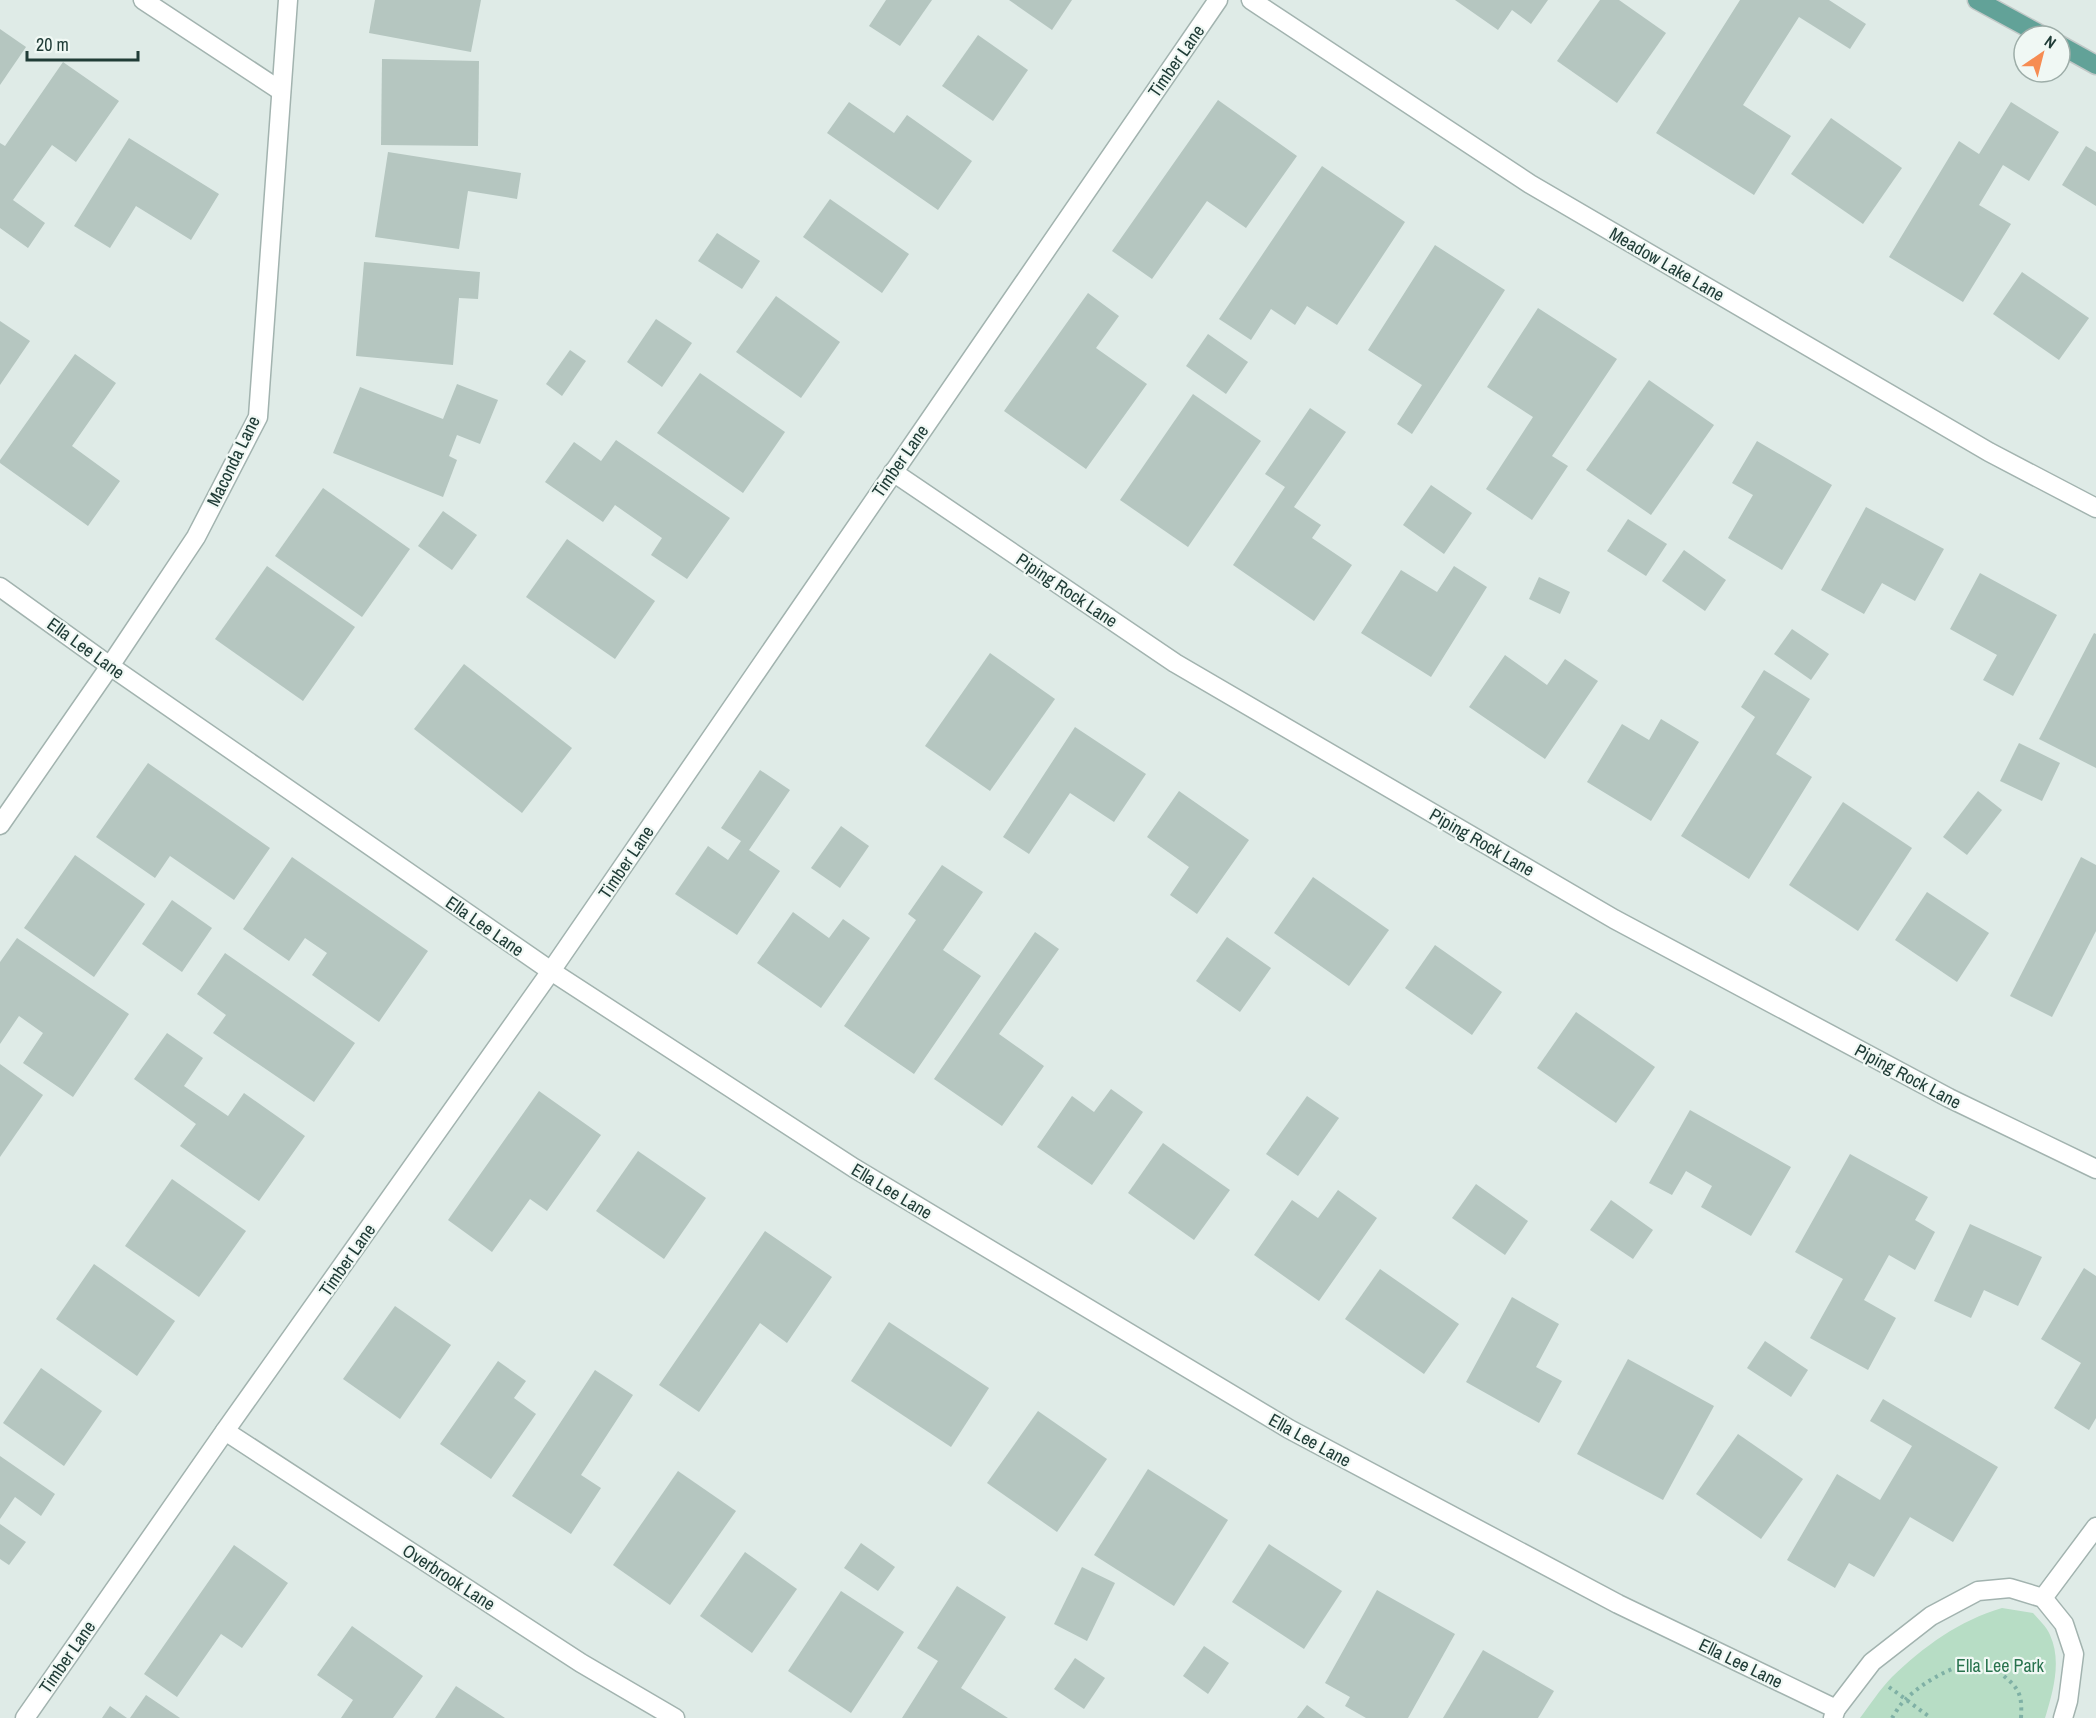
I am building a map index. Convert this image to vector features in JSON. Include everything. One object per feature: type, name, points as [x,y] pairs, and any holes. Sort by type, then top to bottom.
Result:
[{"type":"main road","points":[[1977,0],[2021,24]]},
{"type":"main road","points":[[2072,52],[2096,65]]},
{"type":"street","points":[[143,0],[280,91]]},
{"type":"street","name":"Maconda Lane","points":[[0,825],[196,537],[258,417],[288,0]]},
{"type":"street","name":"Timber Lane","points":[[25,1718],[551,971],[1218,0]]},
{"type":"street","name":"Meadow Lake Lane","points":[[1251,0],[1530,184],[1989,453],[2096,507]]},
{"type":"street","name":"Piping Rock Lane","points":[[892,472],[1175,663],[1604,913],[1949,1098],[2096,1169]]},
{"type":"street","name":"Ella Lee Lane","points":[[0,587],[110,666],[551,971],[854,1168],[1289,1430],[1618,1604],[1834,1714]]},
{"type":"street","name":"Overbrook Lane","points":[[225,1431],[571,1656],[675,1718]]},
{"type":"street","points":[[2043,1598],[2096,1527]]},
{"type":"street","points":[[1834,1714],[1872,1662],[1931,1616],[1978,1591],[2010,1588],[2043,1598],[2064,1624],[2074,1654],[2068,1701],[2063,1718]]},
{"type":"path","points":[[1892,1718],[1905,1699],[1930,1679],[1963,1665],[1979,1664],[1993,1666],[2019,1691],[2022,1705],[2021,1718]]},
{"type":"path","points":[[1888,1687],[1931,1718]]},
{"type":"green space","name":"Ella Lee Park","points":[[2002,1608],[2033,1613],[2045,1626],[2054,1645],[2055,1676],[2045,1718],[1860,1718],[1892,1677],[1916,1655],[1957,1627]]},
{"type":"building","points":[[375,0],[481,0],[471,52],[369,33]]},
{"type":"building","points":[[886,0],[932,0],[900,46],[869,26]]},
{"type":"building","points":[[1009,0],[1072,0],[1052,30]]},
{"type":"building","points":[[1455,0],[1548,0],[1531,24],[1512,10],[1498,30]]},
{"type":"building","points":[[1600,0],[1619,0],[1666,33],[1617,103],[1557,61]]},
{"type":"building","points":[[1740,0],[1829,0],[1866,24],[1850,49],[1799,17],[1743,105],[1791,136],[1754,195],[1656,133]]},
{"type":"building","points":[[0,29],[26,47],[0,85]]},
{"type":"building","points":[[978,35],[1028,70],[993,121],[942,86]]},
{"type":"building","points":[[382,59],[479,61],[478,146],[381,145]]},
{"type":"building","points":[[63,62],[119,101],[76,162],[52,145],[13,200],[45,223],[28,248],[0,228],[0,143],[5,146]]},
{"type":"building","points":[[1218,100],[1297,156],[1246,228],[1207,201],[1152,279],[1112,251]]},
{"type":"building","points":[[849,102],[894,133],[907,115],[972,161],[938,210],[827,133]]},
{"type":"building","points":[[2011,102],[2059,132],[2029,181],[2003,165],[1979,205],[2011,224],[1963,302],[1889,257],[1959,141],[1979,154]]},
{"type":"building","points":[[1831,118],[1902,168],[1863,224],[1791,174]]},
{"type":"building","points":[[129,138],[219,194],[191,240],[136,206],[110,248],[74,226]]},
{"type":"building","points":[[2086,146],[2096,152],[2096,206],[2062,185]]},
{"type":"building","points":[[388,152],[521,173],[517,199],[468,191],[459,249],[375,237]]},
{"type":"building","points":[[1322,166],[1405,222],[1337,325],[1307,306],[1295,325],[1271,309],[1251,340],[1219,319]]},
{"type":"building","points":[[830,199],[909,254],[882,293],[803,237]]},
{"type":"building","points":[[717,233],[760,261],[742,289],[698,261]]},
{"type":"building","points":[[1435,245],[1505,290],[1412,434],[1397,424],[1422,385],[1368,350]]},
{"type":"building","points":[[364,262],[480,272],[478,299],[459,298],[453,365],[356,356]]},
{"type":"building","points":[[2022,272],[2089,318],[2059,360],[1993,314]]},
{"type":"building","points":[[1088,293],[1119,316],[1096,348],[1147,384],[1086,469],[1004,411]]},
{"type":"building","points":[[776,296],[840,342],[801,398],[736,352]]},
{"type":"building","points":[[1538,308],[1617,359],[1552,456],[1568,466],[1532,520],[1486,489],[1533,417],[1487,387]]},
{"type":"building","points":[[656,319],[692,343],[662,387],[627,362]]},
{"type":"building","points":[[0,321],[30,341],[0,385]]},
{"type":"building","points":[[1208,334],[1248,362],[1226,394],[1186,366]]},
{"type":"building","points":[[570,350],[586,361],[562,396],[546,384]]},
{"type":"building","points":[[75,354],[116,383],[72,446],[120,481],[88,526],[0,463]]},
{"type":"building","points":[[700,373],[785,432],[743,493],[657,433]]},
{"type":"building","points":[[1649,380],[1714,425],[1651,515],[1586,470]]},
{"type":"building","points":[[457,384],[498,400],[480,444],[457,435],[449,456],[457,460],[443,497],[333,453],[360,387],[443,419]]},
{"type":"building","points":[[1193,394],[1261,441],[1188,547],[1120,500]]},
{"type":"building","points":[[1310,408],[1346,432],[1294,507],[1321,525],[1312,538],[1352,565],[1314,621],[1233,565],[1285,487],[1265,474]]},
{"type":"building","points":[[616,440],[730,518],[687,579],[651,555],[662,538],[615,505],[603,522],[545,482],[574,442],[601,461]]},
{"type":"building","points":[[1757,441],[1832,485],[1782,570],[1728,538],[1753,495],[1732,483]]},
{"type":"building","points":[[1431,485],[1472,513],[1444,554],[1403,525]]},
{"type":"building","points":[[323,488],[410,549],[362,617],[275,556]]},
{"type":"building","points":[[1866,507],[1944,549],[1915,601],[1882,583],[1864,614],[1821,590]]},
{"type":"building","points":[[443,511],[477,535],[452,570],[418,546]]},
{"type":"building","points":[[1628,519],[1667,544],[1646,576],[1607,551]]},
{"type":"building","points":[[567,539],[655,601],[615,659],[526,597]]},
{"type":"building","points":[[1684,550],[1726,580],[1705,611],[1662,581]]},
{"type":"building","points":[[267,566],[355,627],[303,701],[215,639]]},
{"type":"building","points":[[1454,566],[1487,587],[1431,677],[1361,633],[1401,570],[1437,592]]},
{"type":"building","points":[[1980,573],[2057,615],[2013,696],[1983,680],[1997,655],[1950,629]]},
{"type":"building","points":[[1539,577],[1570,592],[1560,614],[1529,599]]},
{"type":"building","points":[[1792,629],[1829,654],[1811,680],[1774,654]]},
{"type":"building","points":[[2094,633],[2096,634],[2096,768],[2039,739]]},
{"type":"building","points":[[990,653],[1055,699],[990,791],[925,746]]},
{"type":"building","points":[[1505,655],[1547,685],[1565,659],[1598,681],[1545,759],[1469,707]]},
{"type":"building","points":[[464,664],[572,748],[522,813],[414,729]]},
{"type":"building","points":[[1764,670],[1810,699],[1776,754],[1812,777],[1749,879],[1681,836],[1755,717],[1741,707]]},
{"type":"building","points":[[1661,719],[1699,742],[1651,821],[1587,782],[1622,724],[1649,740]]},
{"type":"building","points":[[1075,727],[1146,774],[1114,822],[1070,793],[1029,854],[1003,837]]},
{"type":"building","points":[[2019,743],[2060,763],[2042,801],[2000,781]]},
{"type":"building","points":[[148,763],[270,848],[234,900],[170,856],[155,878],[96,837]]},
{"type":"building","points":[[760,770],[790,790],[749,850],[780,871],[737,935],[675,894],[708,846],[728,860],[741,841],[721,828]]},
{"type":"building","points":[[1179,791],[1249,840],[1197,914],[1170,895],[1189,867],[1147,837]]},
{"type":"building","points":[[1978,791],[2002,810],[1967,855],[1943,837]]},
{"type":"building","points":[[1843,802],[1912,848],[1858,931],[1789,885]]},
{"type":"building","points":[[841,826],[869,846],[840,888],[811,868]]},
{"type":"building","points":[[75,855],[145,904],[94,977],[24,928]]},
{"type":"building","points":[[292,857],[428,951],[379,1022],[312,975],[327,953],[305,938],[289,961],[243,929]]},
{"type":"building","points":[[2081,857],[2096,865],[2096,931],[2052,1017],[2010,996]]},
{"type":"building","points":[[942,865],[983,892],[943,950],[981,976],[914,1074],[844,1026],[916,920],[908,914]]},
{"type":"building","points":[[1313,877],[1389,930],[1349,986],[1274,933]]},
{"type":"building","points":[[1927,892],[1989,933],[1957,982],[1895,940]]},
{"type":"building","points":[[172,900],[212,928],[182,972],[142,944]]},
{"type":"building","points":[[793,912],[829,938],[843,919],[870,938],[821,1008],[757,963]]},
{"type":"building","points":[[1035,932],[1059,949],[999,1034],[1044,1066],[1002,1126],[934,1079]]},
{"type":"building","points":[[1227,937],[1271,968],[1240,1012],[1196,981]]},
{"type":"building","points":[[17,938],[129,1014],[73,1097],[23,1063],[43,1033],[19,1016],[0,1044],[0,962]]},
{"type":"building","points":[[1435,945],[1502,992],[1472,1035],[1405,988]]},
{"type":"building","points":[[225,953],[355,1043],[314,1102],[213,1033],[226,1015],[197,994]]},
{"type":"building","points":[[1576,1012],[1655,1067],[1616,1123],[1537,1068]]},
{"type":"building","points":[[167,1033],[203,1058],[184,1086],[228,1116],[244,1093],[305,1136],[259,1201],[180,1146],[196,1124],[134,1079]]},
{"type":"building","points":[[0,1064],[43,1095],[0,1157]]},
{"type":"building","points":[[1111,1089],[1143,1112],[1092,1185],[1037,1147],[1072,1096],[1094,1112]]},
{"type":"building","points":[[539,1091],[601,1135],[547,1211],[530,1199],[492,1252],[448,1220]]},
{"type":"building","points":[[1307,1096],[1339,1118],[1298,1176],[1266,1154]]},
{"type":"building","points":[[1690,1110],[1791,1167],[1751,1236],[1701,1207],[1712,1186],[1686,1171],[1672,1195],[1649,1183]]},
{"type":"building","points":[[1163,1143],[1230,1190],[1194,1240],[1128,1193]]},
{"type":"building","points":[[638,1151],[706,1198],[664,1259],[596,1211]]},
{"type":"building","points":[[1850,1154],[1928,1197],[1915,1220],[1935,1232],[1915,1270],[1889,1255],[1864,1300],[1896,1318],[1868,1370],[1810,1338],[1843,1279],[1795,1252]]},
{"type":"building","points":[[172,1179],[246,1231],[199,1297],[125,1246]]},
{"type":"building","points":[[1476,1184],[1528,1221],[1505,1255],[1452,1218]]},
{"type":"building","points":[[1338,1190],[1377,1218],[1319,1301],[1254,1255],[1292,1200],[1318,1218]]},
{"type":"building","points":[[1611,1200],[1653,1230],[1633,1259],[1590,1230]]},
{"type":"building","points":[[1970,1224],[2042,1257],[2018,1306],[1984,1290],[1971,1318],[1934,1301]]},
{"type":"building","points":[[765,1231],[832,1277],[787,1343],[760,1323],[699,1412],[659,1385]]},
{"type":"building","points":[[94,1264],[175,1321],[137,1376],[56,1319]]},
{"type":"building","points":[[2084,1268],[2096,1276],[2096,1418],[2089,1430],[2054,1408],[2081,1363],[2041,1339]]},
{"type":"building","points":[[1380,1269],[1459,1324],[1424,1374],[1345,1319]]},
{"type":"building","points":[[1512,1297],[1559,1324],[1536,1367],[1562,1381],[1539,1423],[1466,1382]]},
{"type":"building","points":[[395,1306],[451,1345],[400,1419],[343,1379]]},
{"type":"building","points":[[889,1322],[989,1388],[951,1447],[851,1381]]},
{"type":"building","points":[[1765,1341],[1808,1370],[1791,1397],[1747,1368]]},
{"type":"building","points":[[1628,1359],[1714,1406],[1663,1500],[1577,1454]]},
{"type":"building","points":[[498,1361],[526,1381],[514,1398],[536,1414],[491,1479],[440,1444]]},
{"type":"building","points":[[41,1368],[102,1411],[64,1466],[3,1423]]},
{"type":"building","points":[[595,1370],[633,1395],[581,1475],[601,1488],[571,1534],[512,1496]]},
{"type":"building","points":[[1883,1399],[1998,1467],[1953,1542],[1910,1517],[1874,1577],[1849,1563],[1835,1588],[1787,1560],[1837,1474],[1880,1500],[1912,1446],[1870,1421]]},
{"type":"building","points":[[1038,1411],[1107,1459],[1057,1532],[987,1483]]},
{"type":"building","points":[[1738,1434],[1803,1479],[1761,1539],[1696,1494]]},
{"type":"building","points":[[0,1456],[55,1494],[41,1516],[15,1497],[0,1519]]},
{"type":"building","points":[[1148,1469],[1228,1520],[1174,1606],[1094,1555]]},
{"type":"building","points":[[678,1471],[736,1511],[670,1605],[613,1565]]},
{"type":"building","points":[[0,1524],[26,1542],[9,1565],[0,1559]]},
{"type":"building","points":[[861,1543],[895,1567],[878,1591],[844,1568]]},
{"type":"building","points":[[1269,1544],[1342,1591],[1304,1649],[1232,1602]]},
{"type":"building","points":[[234,1545],[288,1583],[242,1648],[221,1634],[177,1697],[144,1674]]},
{"type":"building","points":[[745,1552],[797,1589],[752,1653],[700,1616]]},
{"type":"building","points":[[1082,1567],[1115,1583],[1087,1641],[1054,1624]]},
{"type":"building","points":[[957,1586],[1006,1617],[961,1688],[1008,1718],[902,1718],[938,1661],[917,1648]]},
{"type":"building","points":[[1377,1590],[1455,1634],[1408,1718],[1366,1718],[1345,1706],[1350,1697],[1325,1683]]},
{"type":"building","points":[[841,1591],[904,1632],[851,1713],[788,1671]]},
{"type":"building","points":[[352,1626],[423,1676],[393,1718],[341,1718],[353,1700],[317,1675]]},
{"type":"building","points":[[1204,1646],[1229,1663],[1208,1694],[1183,1676]]},
{"type":"building","points":[[1483,1650],[1554,1691],[1538,1718],[1443,1718]]},
{"type":"building","points":[[1075,1658],[1105,1678],[1084,1709],[1054,1689]]},
{"type":"building","points":[[456,1686],[505,1718],[435,1718]]},
{"type":"building","points":[[146,1695],[180,1718],[130,1718]]},
{"type":"building","points":[[1307,1705],[1325,1718],[1297,1718]]},
{"type":"building","points":[[110,1706],[127,1718],[102,1718]]}]
